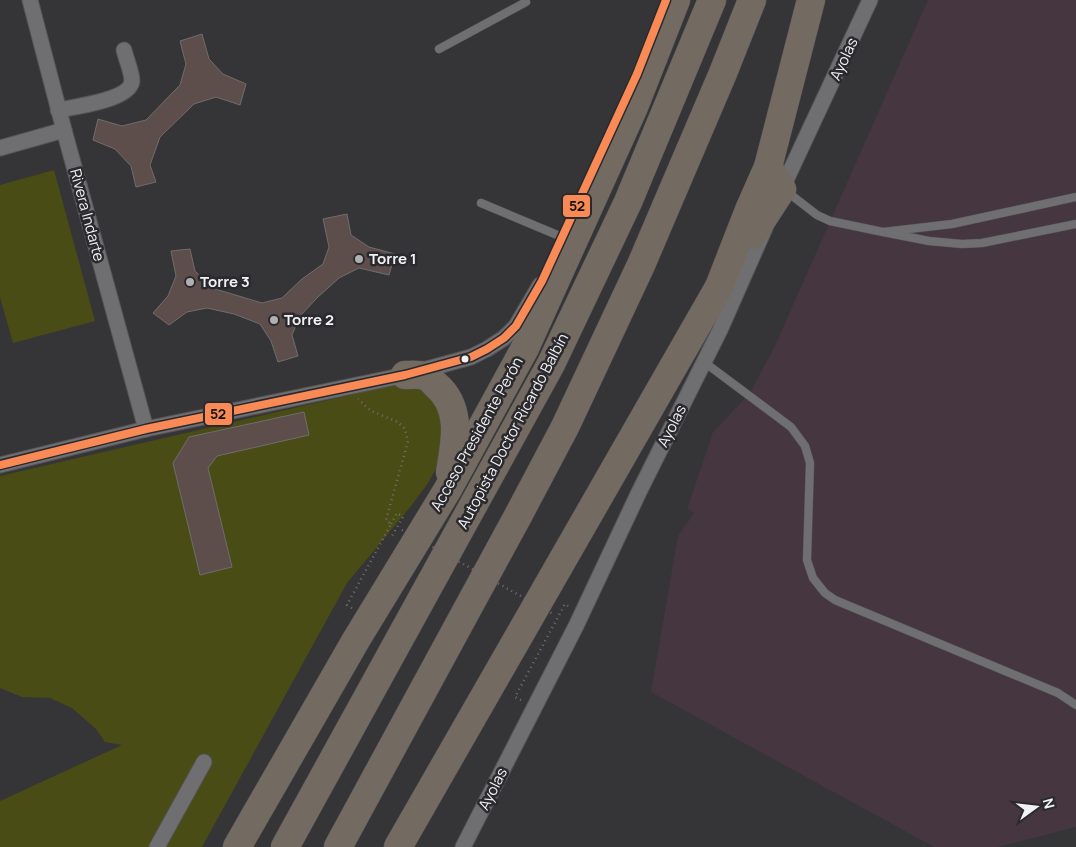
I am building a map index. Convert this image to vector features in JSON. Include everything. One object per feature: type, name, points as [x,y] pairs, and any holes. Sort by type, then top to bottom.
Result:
[{"type":"highway","name":"Acceso Presidente Perón","points":[[236,847],[356,640],[448,489],[525,348],[634,107],[676,0]]},
{"type":"highway","name":"Autopista Doctor Ricardo Balbín","points":[[285,847],[551,364],[628,202],[712,0]]},
{"type":"highway","points":[[338,847],[515,523],[565,427],[641,265],[752,0]]},
{"type":"highway","points":[[398,847],[719,287],[775,178],[811,0]]},
{"type":"highway","points":[[405,375],[423,376],[441,389],[450,402],[456,431],[448,489]]},
{"type":"street","name":"Rivera Indarte","points":[[30,0],[58,110],[146,429]]},
{"type":"street","points":[[0,465],[146,429],[405,375],[471,357],[504,338],[516,326],[542,281],[637,74],[666,0]]},
{"type":"street","name":"Ayolas","points":[[463,847],[576,626],[639,492],[745,276],[775,178],[870,0]]},
{"type":"street","points":[[58,110],[116,97],[130,87],[132,80],[124,50]]},
{"type":"street","points":[[0,148],[64,130]]},
{"type":"street","points":[[157,847],[204,762]]},
{"type":"lane","points":[[438,49],[526,2],[526,0]]},
{"type":"lane","points":[[775,178],[817,215],[830,221],[929,241],[962,244],[982,243],[1076,224]]},
{"type":"lane","points":[[883,232],[952,224],[1076,197]]},
{"type":"lane","points":[[481,203],[562,237]]},
{"type":"lane","points":[[704,362],[791,427],[805,446],[810,463],[807,560],[813,578],[825,593],[835,600],[1058,693],[1076,705]]},
{"type":"path","points":[[354,386],[356,398],[362,404],[371,411],[398,422],[405,429],[408,441],[386,520],[391,524]]},
{"type":"path","points":[[353,608],[347,605],[397,513],[403,517],[388,543]]},
{"type":"path","points":[[402,530],[553,614]]},
{"type":"path","points":[[521,700],[515,697],[558,616]]},
{"type":"shaded area","points":[[928,0],[1076,0],[1076,827],[998,847],[934,847],[651,692],[678,536],[694,513],[687,509],[713,432],[750,393],[774,348]]},
{"type":"shaded area","points":[[54,170],[95,321],[13,343],[0,297],[0,185]]},
{"type":"shaded area","points":[[397,382],[415,384],[434,399],[445,424],[439,463],[428,483],[411,506],[347,583],[202,847],[0,847],[0,801],[122,745],[105,742],[96,729],[72,708],[50,698],[22,697],[0,688],[0,476],[346,396]]},
{"type":"building","points":[[202,34],[209,59],[223,74],[246,84],[240,105],[216,97],[194,104],[160,137],[150,165],[156,182],[136,187],[131,166],[115,149],[93,140],[98,119],[122,126],[146,120],[180,85],[186,64],[180,41]]},
{"type":"building","points":[[347,214],[351,235],[369,247],[395,254],[389,275],[359,268],[339,278],[300,316],[292,335],[298,356],[278,362],[271,341],[260,324],[234,314],[207,308],[187,312],[169,325],[153,313],[168,296],[176,276],[171,251],[190,249],[195,271],[212,288],[262,303],[282,298],[302,279],[323,264],[329,247],[323,219]]},
{"type":"building","points":[[304,412],[309,435],[217,456],[208,468],[232,567],[200,575],[173,463],[189,437]]},
{"type":"transit line","name":"52","points":[[0,465],[146,429],[405,375],[471,357],[504,338],[516,326],[542,281],[637,74],[666,0]]},
{"type":"place","name":"Torre 1","points":[[359,259]]},
{"type":"place","name":"Torre 3","points":[[190,282]]},
{"type":"place","name":"Torre 2","points":[[274,320]]}]
